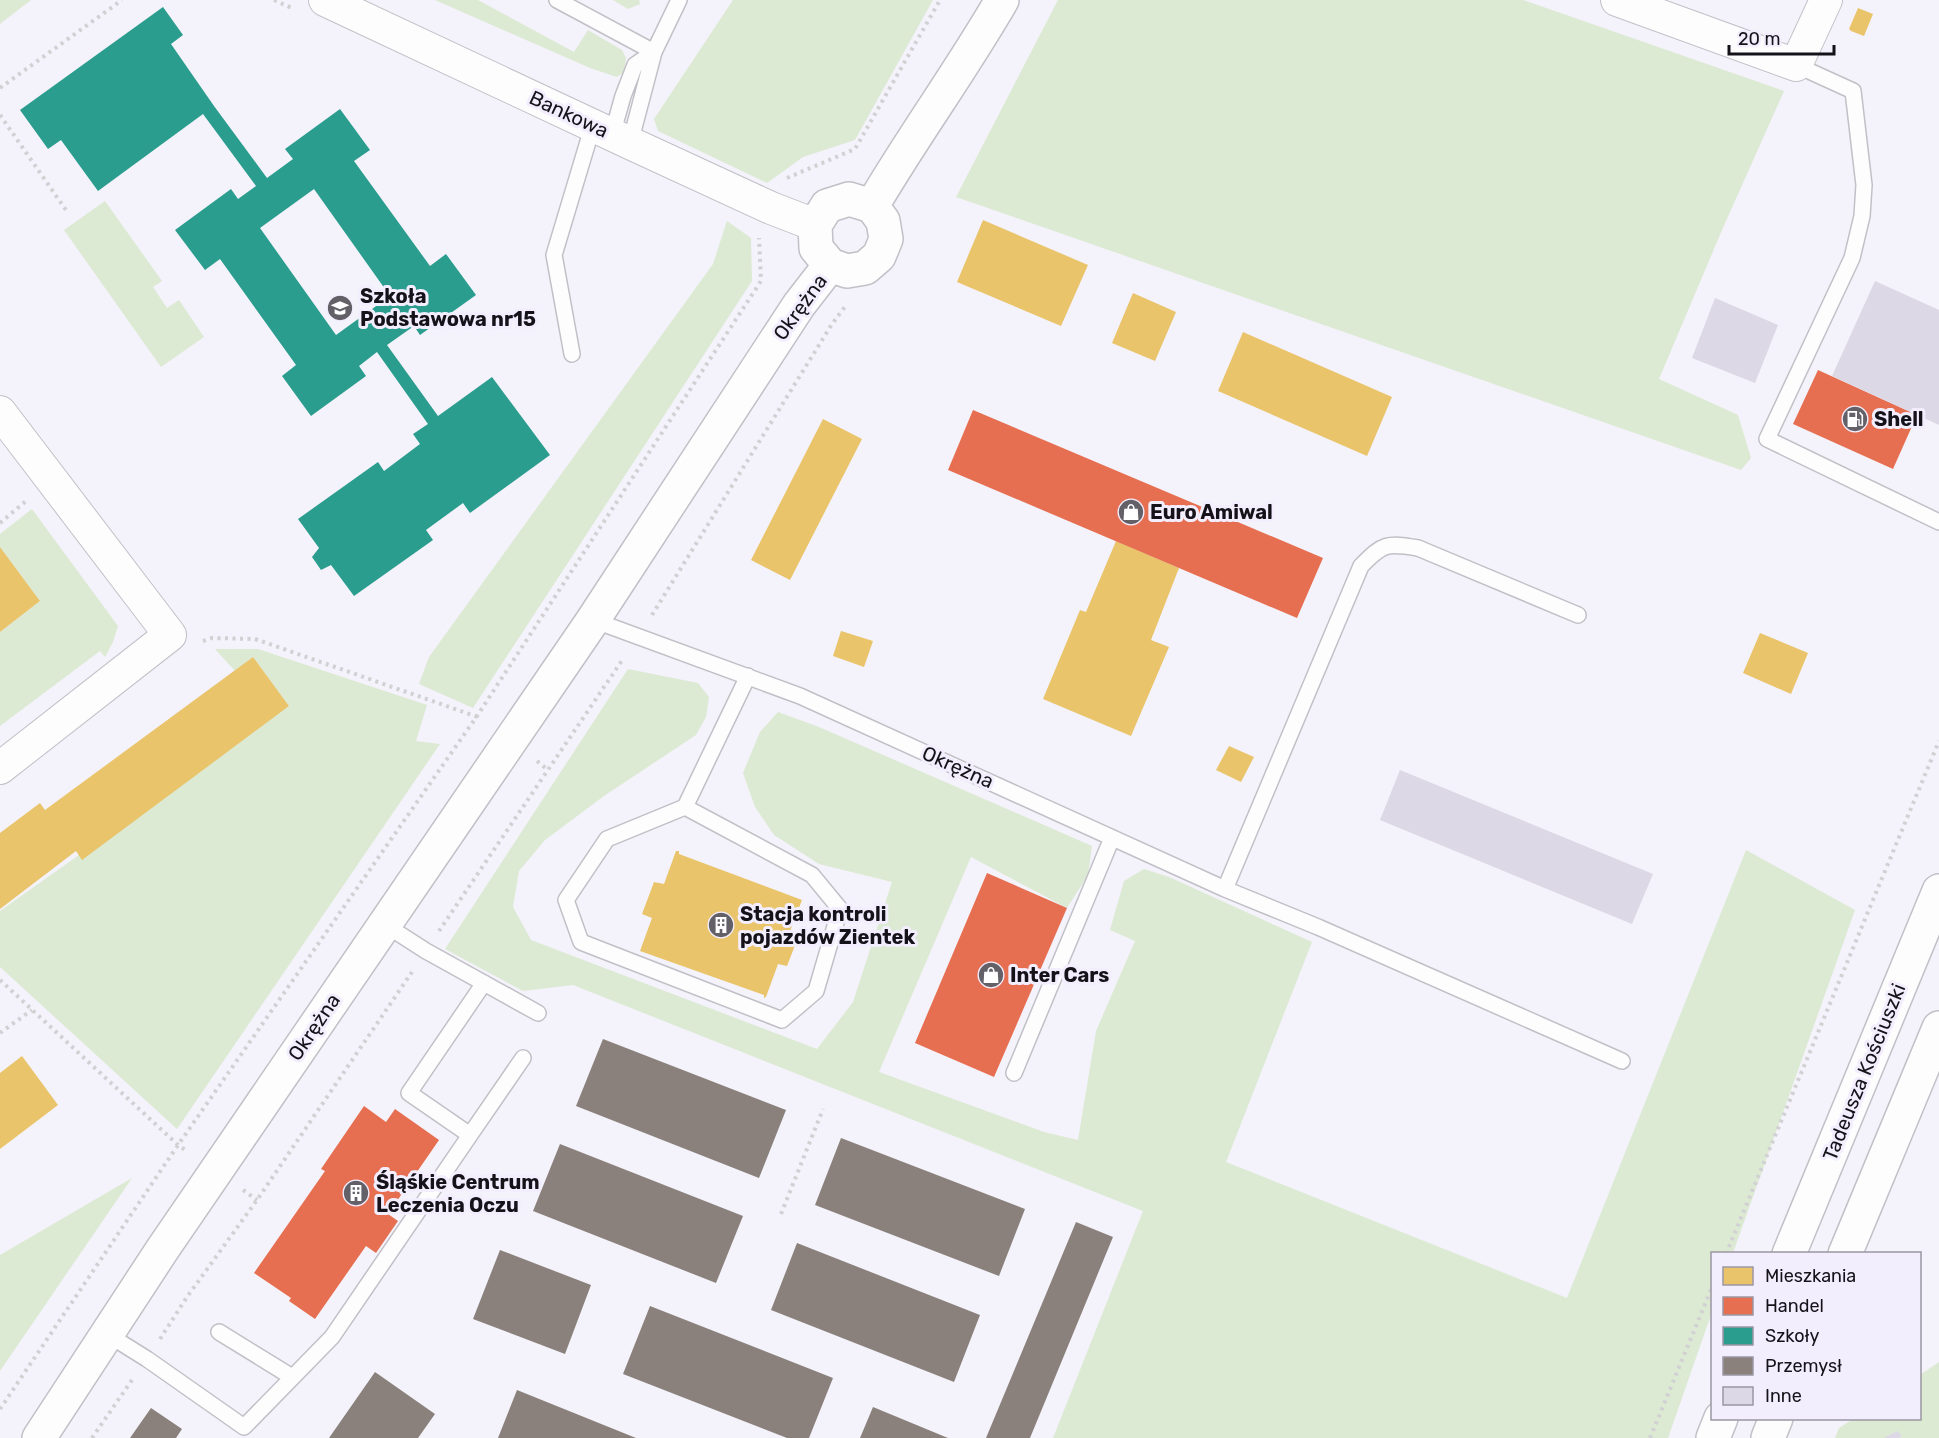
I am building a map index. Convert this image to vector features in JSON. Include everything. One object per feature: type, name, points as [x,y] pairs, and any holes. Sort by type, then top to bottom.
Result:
[{"type":"street","name":"Bankowa","points":[[325,0],[771,208],[814,225]]},
{"type":"street","points":[[872,206],[979,40],[1002,0]]},
{"type":"street","points":[[1618,0],[1796,66],[1826,0]]},
{"type":"street","points":[[849,199],[872,206],[883,221],[886,239],[879,256],[865,268],[847,271],[830,265],[816,248],[814,225],[827,206],[849,199]]},
{"type":"street","name":"Okrężna","points":[[39,1438],[162,1250],[593,620],[799,305],[830,265]]},
{"type":"street","points":[[0,412],[170,635],[0,768]]},
{"type":"street","name":"Tadeusza Kościuszki","points":[[1790,1252],[1939,891]]},
{"type":"street","points":[[1846,1252],[1939,1028]]},
{"type":"street","points":[[1713,1438],[1721,1420]]},
{"type":"street","points":[[1768,1438],[1776,1420]]},
{"type":"lane","points":[[557,0],[654,52]]},
{"type":"lane","points":[[572,354],[554,255],[679,0]]},
{"type":"lane","points":[[1796,66],[1852,91],[1864,186],[1862,216],[1852,258],[1767,439],[1939,522]]},
{"type":"lane","points":[[1225,889],[1361,566],[1381,547],[1396,545],[1418,548],[1578,615]]},
{"type":"lane","name":"Okrężna","points":[[593,620],[800,696],[1225,889],[1318,927],[1622,1061]]},
{"type":"lane","points":[[685,807],[812,875],[840,909],[816,991],[782,1020],[581,942],[566,900],[607,839],[685,807],[748,676]]},
{"type":"lane","points":[[1014,1074],[1112,838]]},
{"type":"lane","points":[[384,924],[426,951],[538,1013]]},
{"type":"lane","points":[[470,1135],[409,1093],[484,983]]},
{"type":"lane","points":[[107,1334],[244,1427],[332,1337],[523,1058]]},
{"type":"lane","points":[[219,1332],[292,1377]]},
{"type":"path","points":[[0,88],[122,0]]},
{"type":"path","points":[[0,1409],[178,1145],[477,716],[760,281],[759,232],[783,180],[855,148],[940,0]]},
{"type":"path","points":[[0,116],[68,213]]},
{"type":"path","points":[[92,1438],[187,1297],[257,1200],[638,636],[832,324],[852,297]]},
{"type":"path","points":[[0,523],[32,497]]},
{"type":"path","points":[[195,644],[212,638],[255,639],[477,716]]},
{"type":"path","points":[[1727,1252],[1939,741]]},
{"type":"path","points":[[0,980],[178,1145]]},
{"type":"path","points":[[0,1033],[32,1010]]},
{"type":"path","points":[[781,1215],[823,1109]]},
{"type":"path","points":[[1650,1438],[1711,1292]]},
{"type":"green space","points":[[0,0],[31,0],[0,24]]},
{"type":"green space","points":[[435,0],[478,0],[574,52],[588,30],[622,50],[626,58],[624,72],[617,77],[590,68]]},
{"type":"green space","points":[[613,0],[639,0],[640,4],[628,9]]},
{"type":"green space","points":[[733,0],[933,0],[855,140],[803,157],[767,183],[658,131],[654,119]]},
{"type":"green space","points":[[1058,0],[1523,0],[1784,91],[1659,379],[1738,415],[1751,458],[1741,470],[956,197]]},
{"type":"green space","points":[[105,201],[162,281],[153,287],[167,308],[179,300],[204,337],[161,367],[64,230]]},
{"type":"green space","points":[[727,221],[751,238],[752,281],[473,708],[419,684],[429,657],[713,264]]},
{"type":"green space","points":[[32,509],[118,626],[105,657],[100,651],[0,726],[0,632],[40,601],[0,547],[0,534]]},
{"type":"green space","points":[[215,649],[258,649],[427,705],[416,741],[440,744],[177,1129],[0,967],[0,911],[289,706],[253,657],[235,671]]},
{"type":"green space","points":[[628,669],[698,683],[709,697],[706,717],[696,735],[604,796],[545,840],[519,871],[513,907],[531,940],[817,1049],[853,1002],[892,882],[819,864],[774,835],[755,807],[743,773],[760,732],[778,712],[819,727],[1092,846],[1088,875],[1067,908],[971,857],[879,1072],[1044,1132],[1078,1140],[1096,1031],[1135,941],[1110,930],[1124,881],[1144,869],[1169,877],[1312,942],[1226,1162],[1567,1298],[1746,850],[1855,910],[1733,1252],[1711,1252],[1711,1315],[1668,1438],[1053,1438],[1143,1211],[573,985],[523,991],[445,949]]},
{"type":"green space","points":[[132,1178],[0,1371],[0,1255]]},
{"type":"green space","points":[[1939,1362],[1939,1438],[1835,1438],[1839,1428],[1851,1420],[1921,1420],[1921,1374]]},
{"type":"building: Mieszkania","points":[[1858,8],[1873,14],[1864,36],[1849,29]]},
{"type":"building: Mieszkania","points":[[983,220],[1088,265],[1061,326],[957,282]]},
{"type":"building: Mieszkania","points":[[1133,293],[1176,312],[1155,361],[1112,343]]},
{"type":"building: Mieszkania","points":[[1243,332],[1392,397],[1367,456],[1218,391]]},
{"type":"building: Mieszkania","points":[[823,419],[862,439],[790,580],[751,560]]},
{"type":"building: Mieszkania","points":[[1116,541],[1179,568],[1151,640],[1169,647],[1131,736],[1043,699],[1080,610],[1086,612]]},
{"type":"building: Mieszkania","points":[[0,547],[40,601],[0,632]]},
{"type":"building: Mieszkania","points":[[841,631],[873,641],[864,667],[833,656]]},
{"type":"building: Mieszkania","points":[[1760,633],[1808,653],[1791,694],[1743,673]]},
{"type":"building: Mieszkania","points":[[253,657],[289,706],[82,860],[76,851],[0,909],[0,833],[40,803],[45,810]]},
{"type":"building: Mieszkania","points":[[1229,746],[1254,757],[1241,782],[1216,770]]},
{"type":"building: Mieszkania","name":"Stacja kontroli pojazdów Zientek","points":[[676,851],[802,900],[790,931],[799,935],[787,966],[778,964],[766,997],[640,951],[652,918],[642,914],[654,882],[664,884]]},
{"type":"building: Mieszkania","points":[[22,1056],[58,1105],[0,1149],[0,1073]]},
{"type":"building: Handel","name":"Shell","points":[[1818,370],[1917,415],[1893,469],[1793,424]]},
{"type":"building: Handel","name":"Euro Amiwal","points":[[973,410],[1323,558],[1297,618],[948,470]]},
{"type":"building: Handel","name":"Inter Cars","points":[[987,873],[1067,908],[994,1077],[915,1043]]},
{"type":"building: Handel","name":"Śląśkie Centrum Leczenia Oczu","points":[[364,1106],[386,1122],[395,1109],[439,1140],[388,1214],[398,1221],[376,1253],[366,1246],[315,1319],[289,1301],[291,1298],[254,1273],[325,1171],[321,1169]]},
{"type":"building: Szkoły","points":[[163,7],[183,35],[171,44],[267,178],[293,159],[285,149],[340,109],[370,150],[354,161],[430,266],[446,254],[476,295],[420,335],[414,326],[387,345],[438,416],[492,377],[550,455],[470,513],[463,503],[426,530],[433,540],[354,596],[331,565],[321,570],[312,557],[319,548],[298,519],[378,462],[384,471],[420,444],[413,434],[428,424],[377,352],[359,366],[366,376],[311,416],[282,376],[296,365],[220,259],[205,270],[175,230],[231,189],[238,199],[256,186],[203,114],[98,191],[61,140],[48,149],[20,110]],"holes":[[[314,189],[390,296],[336,335],[260,228]]]},
{"type":"building: Przemysł","points":[[603,1039],[786,1110],[759,1178],[576,1106]]},
{"type":"building: Przemysł","points":[[841,1138],[1025,1209],[999,1276],[815,1205]]},
{"type":"building: Przemysł","points":[[560,1144],[743,1216],[716,1283],[533,1211]]},
{"type":"building: Przemysł","points":[[1076,1222],[1113,1237],[1030,1438],[986,1438]]},
{"type":"building: Przemysł","points":[[797,1243],[980,1315],[954,1382],[771,1310]]},
{"type":"building: Przemysł","points":[[500,1250],[591,1285],[565,1354],[473,1319]]},
{"type":"building: Przemysł","points":[[650,1306],[833,1378],[809,1438],[787,1438],[623,1374]]},
{"type":"building: Przemysł","points":[[375,1372],[435,1414],[418,1438],[329,1438]]},
{"type":"building: Przemysł","points":[[517,1390],[636,1438],[498,1438]]},
{"type":"building: Przemysł","points":[[873,1407],[948,1438],[860,1438]]},
{"type":"building: Przemysł","points":[[151,1408],[182,1429],[176,1438],[130,1438]]},
{"type":"building: Inne","points":[[1875,281],[1939,310],[1939,425],[1832,376]]},
{"type":"building: Inne","points":[[1715,298],[1778,325],[1755,383],[1692,358]]},
{"type":"building: Inne","points":[[1400,770],[1653,874],[1632,924],[1380,820]]},
{"type":"building: Inne","points":[[1897,1431],[1902,1436],[1899,1438],[1884,1438]]},
{"type":"place","name":"Szkoła Podstawowa nr15","points":[[340,308]]},
{"type":"place","name":"Shell","points":[[1855,419]]},
{"type":"place","name":"Euro Amiwal","points":[[1131,512]]},
{"type":"place","name":"Stacja kontroli pojazdów Zientek","points":[[721,925]]},
{"type":"place","name":"Inter Cars","points":[[991,975]]},
{"type":"place","name":"Śląśkie Centrum Leczenia Oczu","points":[[356,1193]]}]
